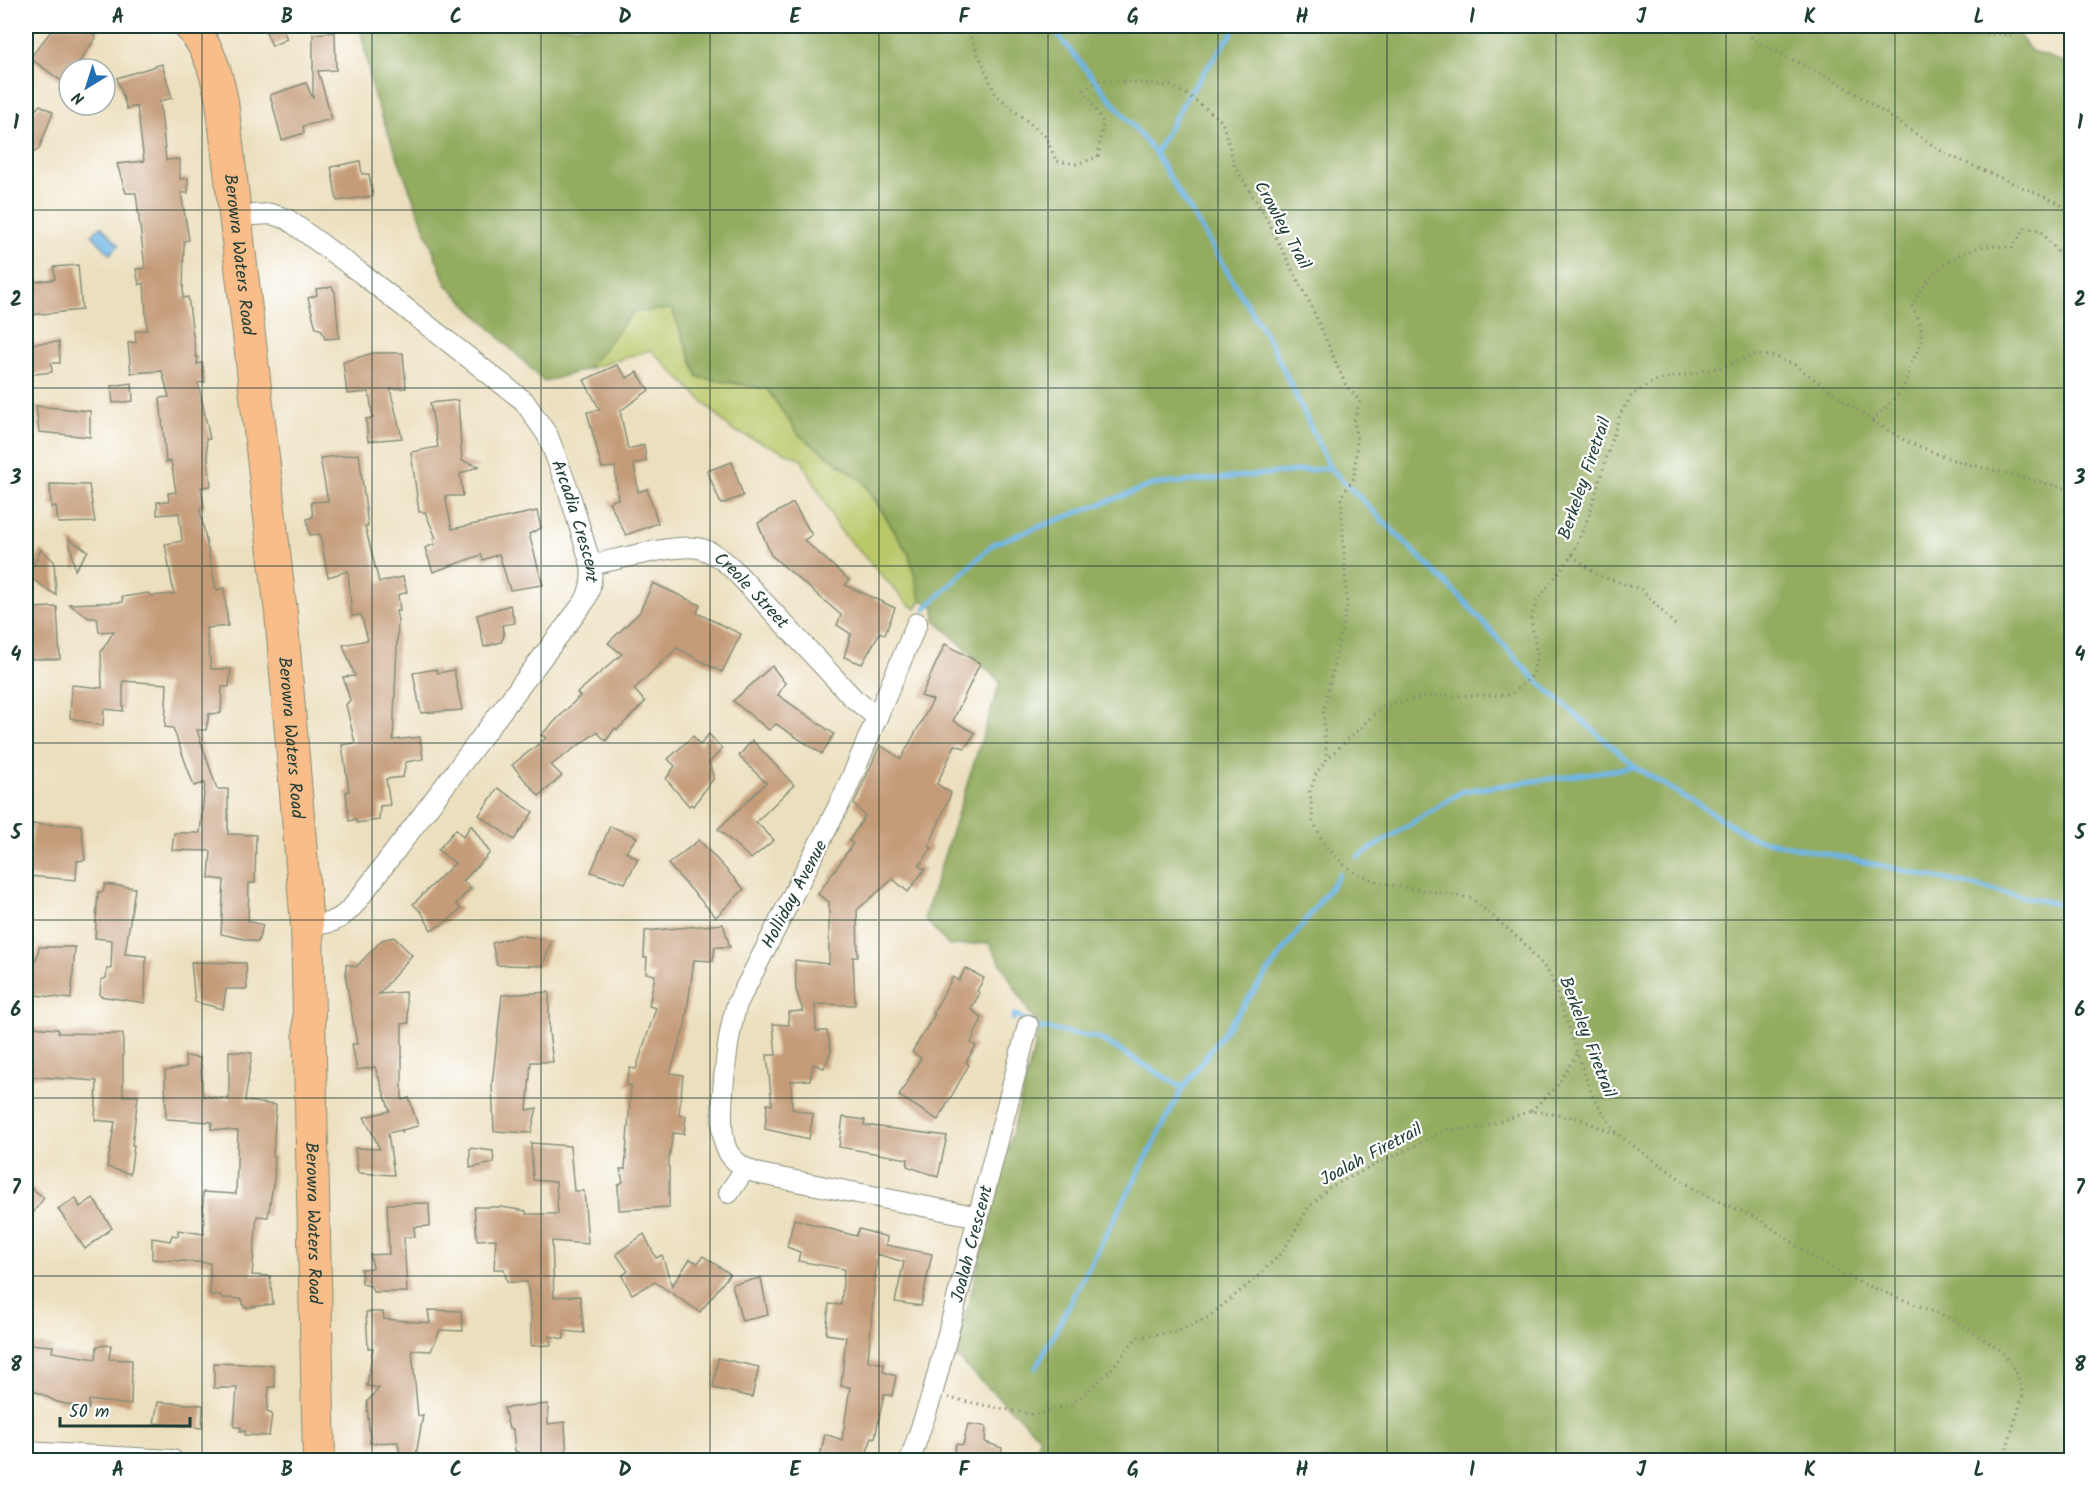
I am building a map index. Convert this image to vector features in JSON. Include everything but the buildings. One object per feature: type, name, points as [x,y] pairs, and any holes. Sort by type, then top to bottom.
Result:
[{"type":"main road","name":"Berowra Waters Road","points":[[190,26],[199,37],[216,69],[222,102],[280,613],[307,926],[319,1461]]},
{"type":"street","name":"Arcadia Crescent","points":[[236,216],[271,214],[287,219],[362,274],[524,401],[548,436],[591,565],[592,584],[585,601],[354,905],[339,920],[307,926]]},
{"type":"street","name":"Creole Street","points":[[591,565],[685,547],[701,549],[717,555],[734,569],[853,698],[877,717]]},
{"type":"street","name":"Holliday Avenue","points":[[745,1169],[728,1152],[723,1140],[722,1126],[731,1025],[737,1004],[845,794],[917,623]]},
{"type":"street","name":"Joalah Crescent","points":[[910,1461],[932,1395],[1028,1025]]},
{"type":"street","points":[[729,1193],[745,1169],[760,1174],[979,1217]]},
{"type":"street","points":[[26,1452],[173,1461]]},
{"type":"path","name":"Crowley Trail","points":[[966,26],[996,95],[1046,138],[1056,161],[1077,165],[1098,157],[1103,122],[1084,90],[1101,79],[1171,86],[1188,95],[1222,121],[1235,167],[1264,214],[1314,312],[1346,386],[1360,401],[1354,421],[1357,441],[1354,478],[1341,497],[1347,606],[1323,713],[1327,759]]},
{"type":"path","points":[[1745,26],[1753,40],[1840,83],[1946,154],[2059,203],[2072,216]]},
{"type":"path","points":[[1830,26],[2011,35],[2038,26]]},
{"type":"path","points":[[1872,421],[1899,394],[1907,380],[1910,364],[1922,342],[1920,323],[1912,306],[1919,290],[1953,257],[1988,246],[2012,248],[2025,228],[2040,230],[2062,257],[2072,263]]},
{"type":"path","name":"Berkeley Firetrail","points":[[2003,1461],[2023,1395],[2016,1371],[2000,1349],[1954,1320],[1854,1280],[1820,1262],[1759,1219],[1700,1193],[1617,1134],[1592,1095],[1550,974],[1523,942],[1472,898],[1380,883],[1356,873],[1343,864],[1326,846],[1313,822],[1310,791],[1317,772],[1327,759],[1383,706],[1427,696],[1510,694],[1532,676],[1537,655],[1532,619],[1537,601],[1572,555],[1588,518],[1620,414],[1632,395],[1654,381],[1718,368],[1754,355],[1773,356],[1795,365],[1872,421],[1906,441],[1953,460],[2072,490]]},
{"type":"path","points":[[1572,555],[1597,575],[1642,590],[1676,626]]},
{"type":"path","points":[[1531,1111],[1557,1086],[1578,1051]]},
{"type":"path","name":"Joalah Firetrail","points":[[932,1395],[1035,1415],[1072,1404],[1110,1371],[1137,1337],[1176,1332],[1207,1318],[1255,1279],[1283,1251],[1309,1207],[1330,1187],[1447,1130],[1476,1129],[1531,1111],[1578,1118],[1617,1134]]},
{"type":"green space","points":[[360,26],[2012,26],[2031,51],[2067,63],[2071,56],[2071,1460],[1031,1460],[1040,1437],[953,1354],[966,1312],[1039,1029],[989,943],[949,946],[924,918],[1000,682],[935,620],[934,606],[921,600],[909,554],[863,481],[799,435],[767,389],[698,377],[672,309],[633,312],[587,369],[544,382],[446,284],[374,96]]},
{"type":"green space","points":[[672,309],[698,377],[767,389],[799,435],[863,481],[909,555],[921,600],[916,609],[907,603],[839,529],[801,459],[732,430],[651,350],[587,369],[633,312]]},
{"type":"water","points":[[101,226],[119,245],[110,254],[92,235]]},
{"type":"waterway","points":[[1053,26],[1056,33],[1155,153],[1273,347],[1330,468],[1463,600],[1532,676],[1635,767],[1753,838],[2072,907]]},
{"type":"waterway","points":[[1155,153],[1188,95],[1237,26]]},
{"type":"waterway","points":[[925,609],[993,544],[1152,485],[1330,468]]},
{"type":"waterway","points":[[1358,857],[1463,791],[1635,767]]},
{"type":"waterway","points":[[1036,1368],[1183,1088],[1340,874]]},
{"type":"waterway","points":[[1013,1019],[1015,1014],[1035,1027],[1099,1038],[1183,1088]]}]
